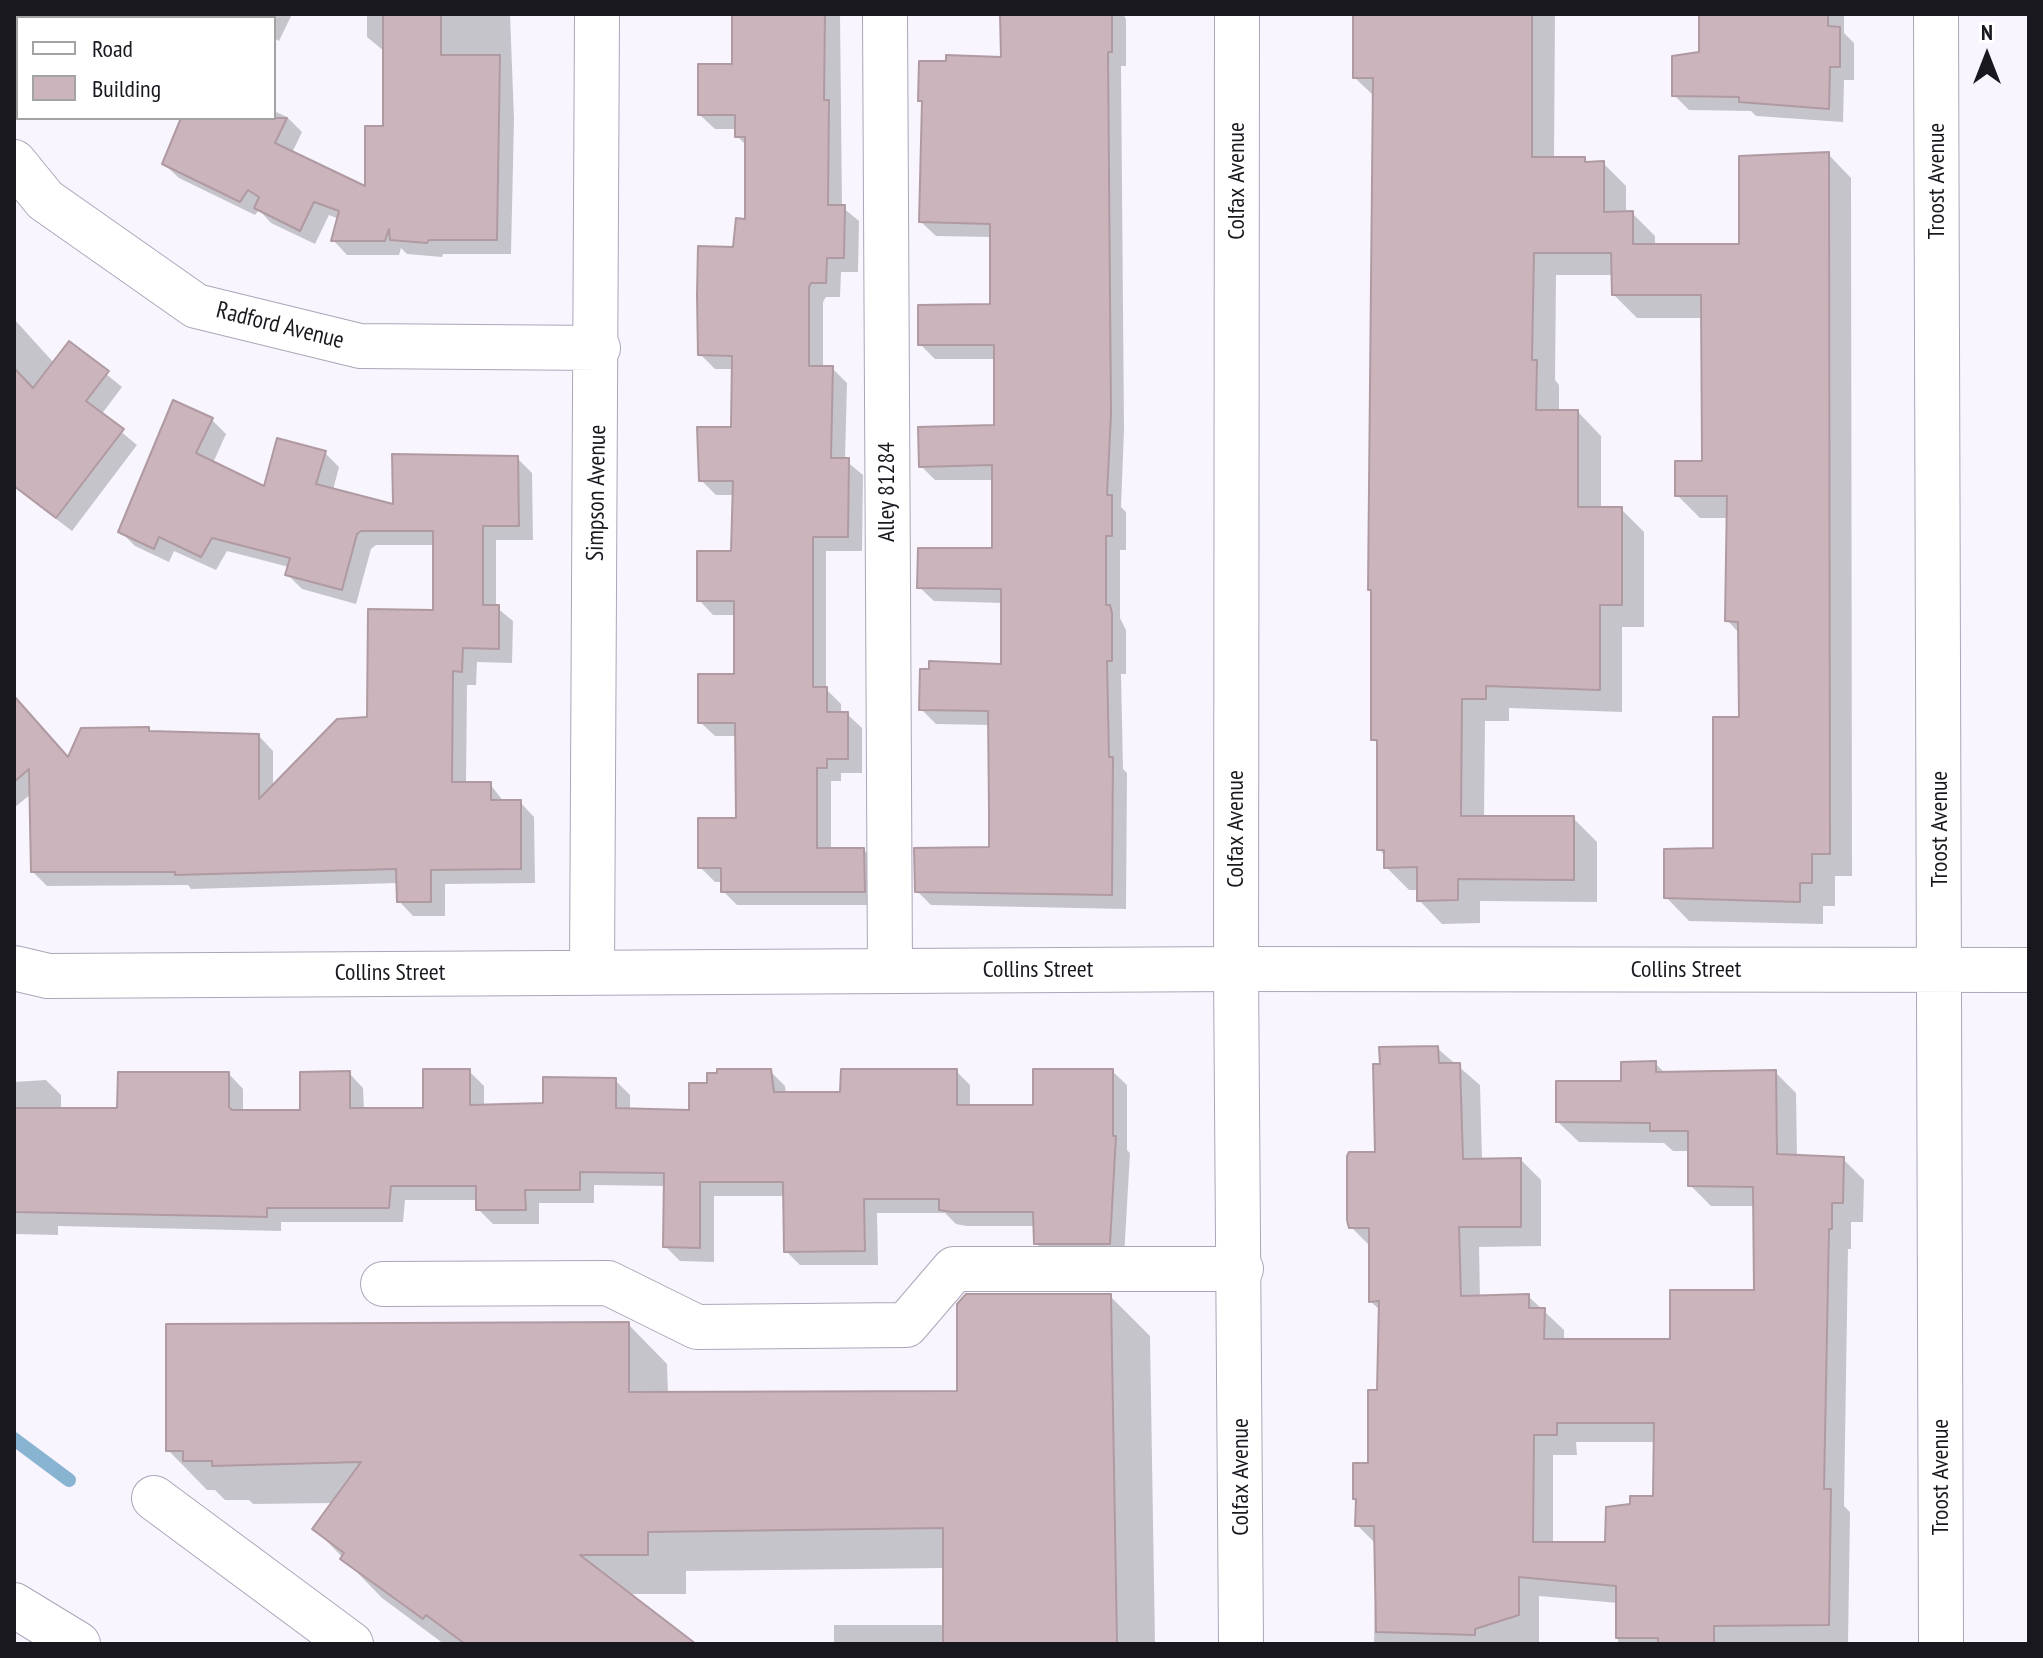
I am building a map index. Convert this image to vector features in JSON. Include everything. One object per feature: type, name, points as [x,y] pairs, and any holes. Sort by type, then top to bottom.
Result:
[{"type":"main road","name":"Simpson Avenue","points":[[592,971],[598,348],[597,14]]},
{"type":"main road","name":"Alley 81284","points":[[885,14],[890,970]]},
{"type":"main road","name":"Colfax Avenue","points":[[1237,14],[1236,969],[1241,1269],[1241,1644]]},
{"type":"main road","name":"Troost Avenue","points":[[1936,14],[1941,1644]]},
{"type":"main road","name":"Radford Avenue","points":[[14,162],[45,200],[196,306],[360,346],[598,348]]},
{"type":"main road","name":"Collins Street","points":[[31,972],[2029,970]]},
{"type":"main road","points":[[383,1284],[608,1283],[697,1327],[906,1325],[954,1269],[1241,1269]]},
{"type":"main road","points":[[154,1498],[351,1644]]},
{"type":"main road","points":[[14,1605],[78,1644]]},
{"type":"building","points":[[383,14],[441,14],[441,55],[500,55],[497,240],[429,240],[427,243],[390,240],[389,229],[385,241],[331,241],[339,211],[314,202],[300,231],[254,208],[259,197],[248,190],[240,202],[162,164],[180,120],[287,118],[275,143],[365,186],[365,126],[383,126]]},
{"type":"building","points":[[732,14],[825,14],[824,100],[829,100],[828,205],[845,205],[844,258],[827,258],[826,283],[811,283],[809,287],[809,366],[833,366],[831,458],[849,458],[848,537],[813,537],[813,687],[827,687],[827,712],[848,712],[848,759],[827,759],[827,768],[817,768],[817,848],[864,848],[865,892],[721,892],[721,868],[698,868],[698,818],[736,818],[735,723],[698,723],[698,674],[734,674],[734,601],[697,601],[697,551],[731,551],[733,481],[699,481],[697,427],[731,427],[732,356],[698,355],[698,246],[733,247],[736,218],[745,219],[745,137],[735,137],[735,115],[698,115],[698,64],[732,64]]},
{"type":"building","points":[[1000,14],[1112,14],[1112,52],[1108,52],[1111,414],[1107,495],[1112,495],[1112,536],[1106,536],[1106,605],[1110,605],[1112,613],[1112,661],[1107,661],[1109,757],[1113,757],[1112,895],[915,892],[914,848],[989,847],[988,711],[919,710],[920,669],[929,669],[929,661],[1001,664],[1001,589],[917,588],[918,548],[992,548],[992,465],[919,467],[918,427],[994,425],[994,345],[918,345],[918,305],[990,304],[990,224],[919,222],[922,101],[918,101],[919,61],[946,61],[946,55],[1001,57]]},
{"type":"building","points":[[1353,14],[1532,14],[1532,157],[1585,157],[1585,162],[1604,161],[1604,212],[1633,211],[1633,244],[1739,244],[1739,156],[1829,152],[1830,854],[1812,854],[1812,883],[1800,883],[1800,902],[1664,898],[1664,849],[1713,848],[1713,717],[1739,717],[1738,622],[1725,621],[1727,496],[1675,496],[1675,461],[1702,461],[1701,295],[1612,295],[1611,253],[1534,253],[1532,360],[1537,360],[1536,410],[1578,410],[1578,507],[1622,507],[1622,605],[1600,605],[1600,690],[1486,686],[1486,699],[1462,699],[1461,816],[1574,816],[1574,880],[1458,879],[1458,900],[1417,901],[1417,867],[1384,868],[1384,850],[1377,850],[1377,740],[1371,740],[1371,590],[1368,590],[1373,78],[1353,78]]},
{"type":"building","points":[[1699,14],[1828,14],[1828,26],[1840,27],[1840,67],[1830,67],[1829,109],[1739,102],[1739,97],[1672,96],[1672,56],[1699,52]]},
{"type":"building","points":[[69,341],[109,371],[86,401],[124,429],[56,518],[14,486],[14,368],[33,388]]},
{"type":"building","points":[[173,400],[213,418],[196,453],[264,486],[277,438],[326,451],[316,484],[393,504],[392,454],[518,456],[519,526],[483,526],[483,605],[499,605],[499,649],[463,648],[462,672],[453,671],[452,782],[491,782],[491,800],[521,800],[521,869],[431,870],[431,902],[397,902],[396,869],[175,875],[175,872],[31,872],[29,769],[14,782],[14,696],[68,757],[81,728],[149,727],[149,731],[259,734],[259,799],[337,719],[367,717],[368,609],[433,610],[433,531],[361,531],[357,534],[342,590],[285,575],[290,558],[212,538],[201,557],[159,537],[154,549],[118,532]]},
{"type":"building","points":[[1438,1046],[1439,1063],[1460,1063],[1463,1159],[1521,1158],[1521,1227],[1459,1227],[1461,1296],[1529,1294],[1529,1308],[1545,1308],[1544,1339],[1670,1339],[1670,1290],[1754,1290],[1753,1187],[1688,1186],[1688,1131],[1650,1131],[1650,1123],[1556,1122],[1556,1081],[1621,1081],[1621,1062],[1656,1061],[1656,1072],[1776,1070],[1777,1154],[1844,1157],[1843,1203],[1832,1203],[1832,1229],[1829,1229],[1824,1489],[1831,1489],[1829,1625],[1714,1626],[1714,1644],[1658,1644],[1658,1638],[1616,1638],[1616,1586],[1519,1577],[1519,1615],[1475,1629],[1475,1635],[1376,1632],[1374,1526],[1355,1526],[1353,1463],[1368,1463],[1368,1390],[1377,1390],[1379,1301],[1369,1302],[1369,1228],[1349,1228],[1347,1220],[1347,1156],[1349,1152],[1375,1152],[1373,1064],[1380,1064],[1379,1047]],"holes":[[[1557,1423],[1654,1423],[1653,1496],[1630,1496],[1630,1504],[1606,1507],[1605,1542],[1533,1542],[1534,1435],[1557,1435]]]},
{"type":"building","points":[[423,1069],[470,1069],[470,1105],[543,1103],[543,1077],[616,1078],[616,1108],[689,1110],[689,1083],[707,1083],[707,1073],[717,1073],[717,1069],[771,1069],[774,1092],[840,1092],[841,1069],[957,1069],[957,1105],[1033,1105],[1033,1069],[1113,1069],[1113,1136],[1116,1136],[1110,1244],[1034,1244],[1033,1212],[951,1212],[939,1210],[939,1199],[864,1199],[865,1251],[784,1252],[783,1182],[700,1182],[700,1248],[663,1247],[664,1173],[580,1172],[580,1190],[525,1190],[526,1210],[476,1210],[476,1186],[391,1186],[389,1208],[267,1208],[267,1217],[14,1212],[14,1108],[117,1108],[118,1072],[229,1072],[229,1107],[232,1110],[300,1110],[300,1072],[350,1071],[350,1108],[423,1108]]},
{"type":"building","points":[[966,1294],[1111,1294],[1117,1644],[943,1644],[943,1528],[648,1532],[648,1555],[580,1555],[696,1644],[465,1644],[426,1615],[423,1619],[340,1559],[344,1553],[312,1529],[361,1462],[212,1466],[212,1461],[183,1461],[183,1451],[166,1451],[166,1324],[629,1322],[629,1392],[957,1391],[957,1304]]},
{"type":"waterway","points":[[14,1439],[69,1480]]}]
